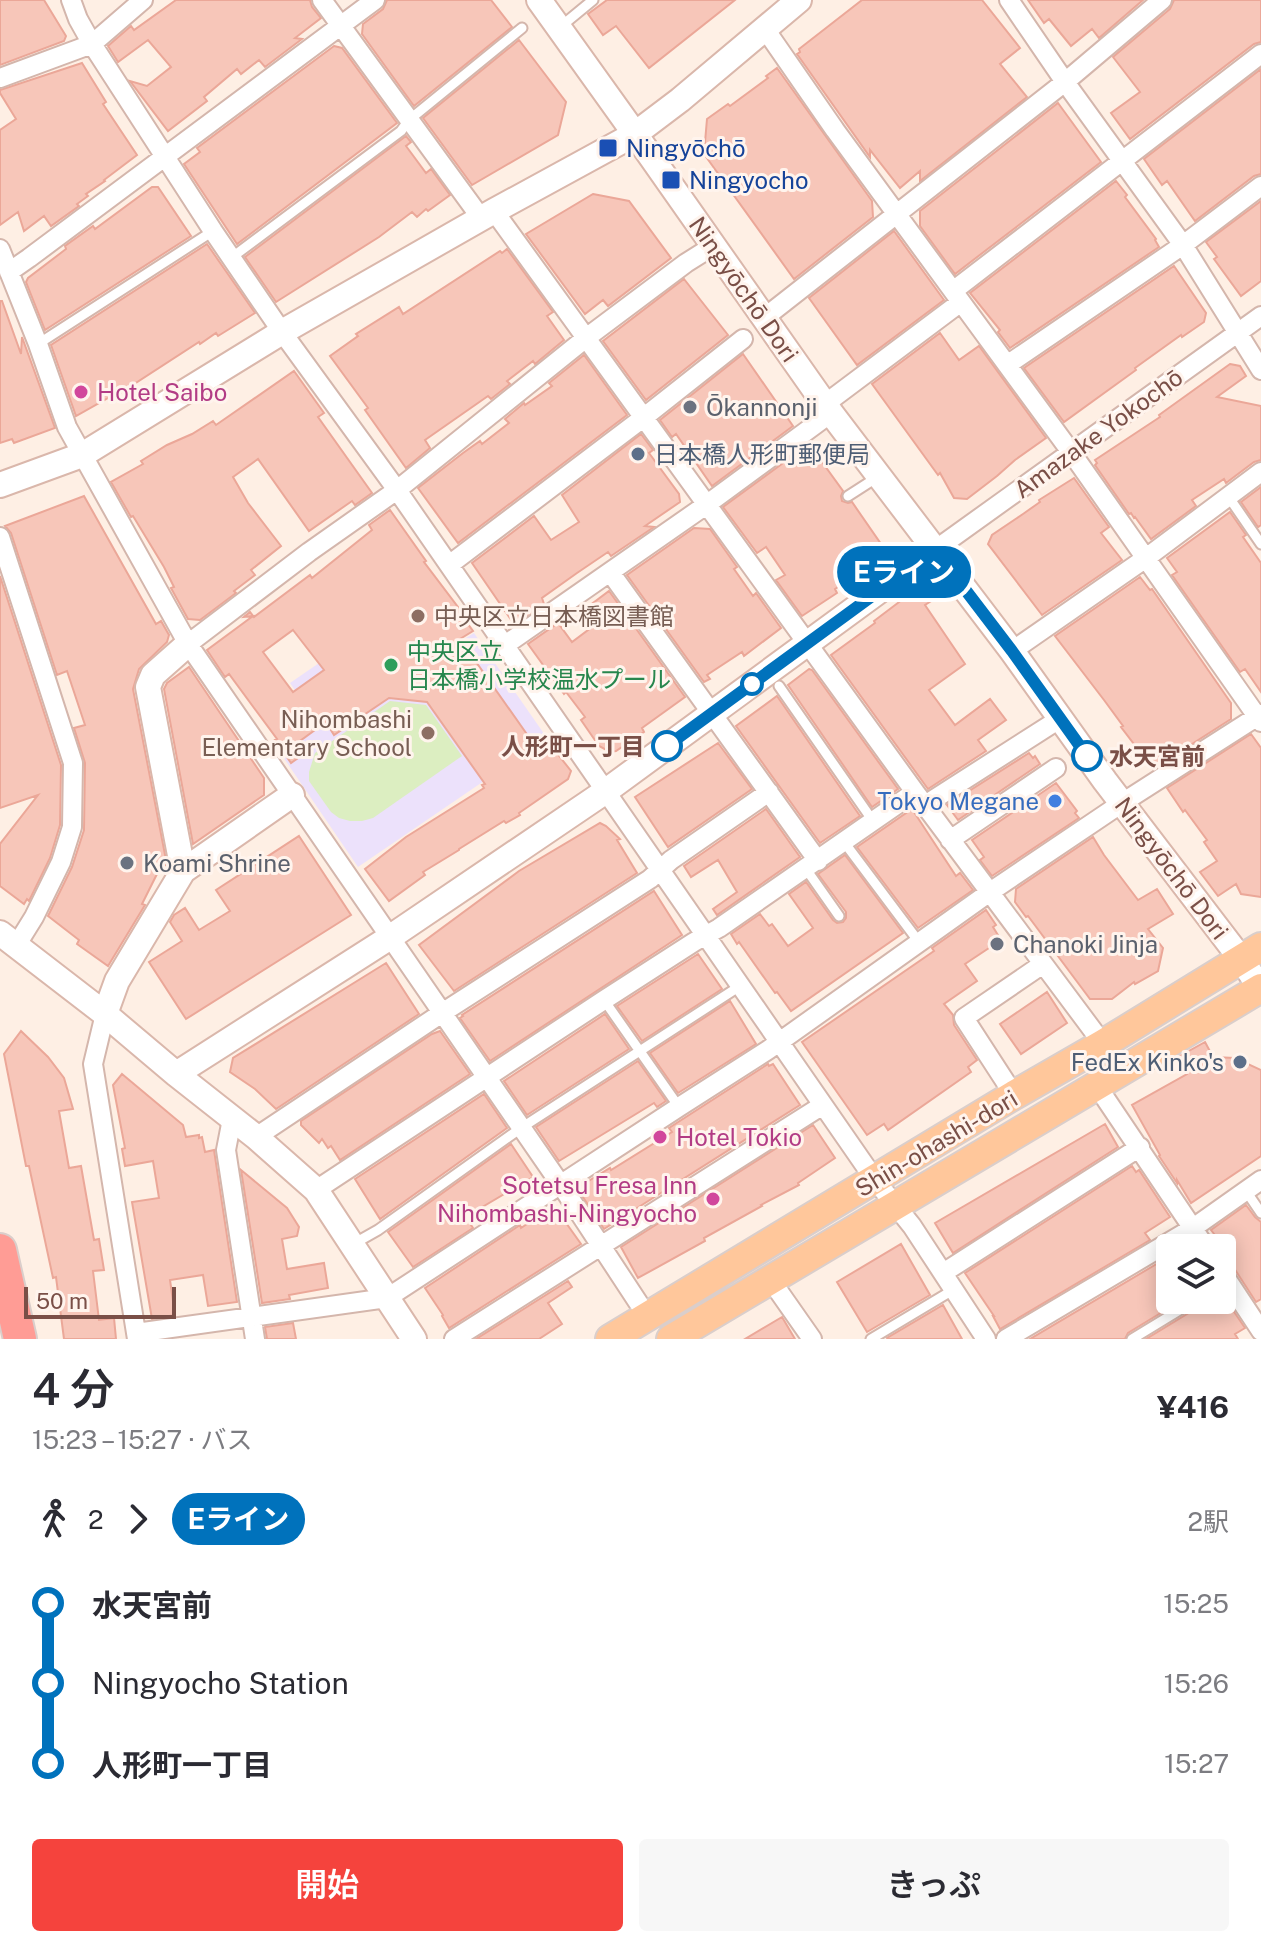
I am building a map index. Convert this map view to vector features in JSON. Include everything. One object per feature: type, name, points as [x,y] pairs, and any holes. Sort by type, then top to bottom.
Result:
[{"type":"highway","points":[[0,1250],[20,1339]]},
{"type":"main road","name":"Shin-ohashi-dori","points":[[610,1339],[1251,953]]},
{"type":"main road","name":"Shin-ohashi-dori","points":[[671,1339],[1261,988]]},
{"type":"street","points":[[71,0],[92,44],[231,258],[397,490],[875,1180],[896,1204],[986,1339]]},
{"type":"street","points":[[0,78],[92,44],[143,0]]},
{"type":"street","points":[[322,0],[409,120],[586,338],[950,840],[1103,1044]]},
{"type":"street","points":[[9,272],[375,0]]},
{"type":"street","name":"Ningyōchō Dori","points":[[539,0],[828,409],[1012,651],[1122,803],[1251,953],[1261,988]]},
{"type":"street","points":[[1009,0],[1183,245],[1261,370]]},
{"type":"street","points":[[764,318],[1065,82],[1162,0]]},
{"type":"street","points":[[0,485],[82,455],[282,332],[635,134],[779,11],[896,214],[1071,452],[1260,718],[1122,803],[990,892],[780,1042],[387,1298],[137,1336],[93,1064],[105,1014],[117,981],[183,871],[292,795]]},
{"type":"street","points":[[505,645],[706,505],[828,409],[957,296],[1121,160],[1261,54]]},
{"type":"street","points":[[1007,365],[1183,245],[1261,186]]},
{"type":"street","points":[[183,871],[148,687],[153,675],[188,644],[309,552],[397,490],[586,338],[713,246]]},
{"type":"street","points":[[0,249],[67,427],[188,644],[561,1185],[647,1316]]},
{"type":"street","name":"Amazake Yokochō","points":[[935,550],[1261,316]]},
{"type":"street","points":[[449,565],[743,339]]},
{"type":"street","points":[[1012,651],[1146,558],[1261,472]]},
{"type":"street","points":[[0,537],[73,763],[72,827],[61,862],[34,917],[8,939],[256,1137],[316,1190],[414,1339]]},
{"type":"street","points":[[176,1074],[389,938],[606,791],[935,550]]},
{"type":"street","points":[[610,572],[769,792],[812,865]]},
{"type":"street","points":[[316,1190],[706,936],[873,821],[920,799],[1061,718]]},
{"type":"street","points":[[950,840],[1056,768]]},
{"type":"street","points":[[256,1137],[650,879],[671,860],[769,792]]},
{"type":"street","points":[[1014,1095],[964,1018],[1043,964]]},
{"type":"street","points":[[1097,1086],[1197,1234]]},
{"type":"street","points":[[454,1339],[823,1105]]},
{"type":"street","points":[[232,1119],[226,1150],[255,1339]]},
{"type":"street","points":[[943,1273],[1140,1147]]},
{"type":"street","points":[[1006,1339],[1193,1228],[1253,1185]]},
{"type":"street","points":[[770,1279],[812,1339]]},
{"type":"street","points":[[1236,1297],[1258,1331]]},
{"type":"lane","points":[[559,28],[593,0]]},
{"type":"lane","points":[[231,258],[401,131],[409,120],[522,28]]},
{"type":"lane","points":[[38,344],[213,231]]},
{"type":"lane","points":[[848,496],[879,476]]},
{"type":"lane","points":[[1228,496],[1261,544]]},
{"type":"lane","points":[[779,686],[873,821]]},
{"type":"lane","points":[[844,842],[919,943]]},
{"type":"lane","points":[[812,865],[839,916]]},
{"type":"lane","points":[[352,1245],[378,1230],[521,1128],[740,986]]},
{"type":"lane","points":[[604,1000],[679,1107]]},
{"type":"lane","points":[[1253,1185],[1261,1213]]},
{"type":"lane","points":[[871,1339],[953,1290]]},
{"type":"lane","points":[[1132,1339],[1173,1314]]},
{"type":"shaded area","name":"Nihombashi Elementary School","points":[[415,597],[451,647],[474,633],[547,738],[358,867],[281,754],[320,727],[290,683]]},
{"type":"green space","points":[[390,701],[426,705],[462,756],[373,818],[350,821],[339,818],[331,812],[309,781],[315,753]]},
{"type":"building","points":[[0,0],[44,0],[66,36],[64,41],[0,65]]},
{"type":"building","points":[[176,0],[310,0],[321,18],[295,38],[302,39],[265,67],[259,60],[241,74],[237,69],[204,97],[207,101],[168,131],[130,81],[147,86],[171,67],[148,40],[118,62],[108,46],[131,26],[134,30]]},
{"type":"building","points":[[387,0],[491,0],[512,27],[414,106],[362,34],[363,24],[383,9]]},
{"type":"building","points":[[607,0],[735,0],[649,68],[616,26],[603,35],[588,14]]},
{"type":"building","points":[[862,0],[982,0],[1020,48],[1000,64],[1027,97],[920,181],[920,171],[900,188],[870,150],[870,157],[797,54],[799,49]]},
{"type":"building","points":[[1028,0],[1143,0],[1099,38],[1092,29],[1071,46],[1049,19],[1044,23]]},
{"type":"building","points":[[1174,0],[1261,0],[1261,42],[1254,44],[1130,139],[1111,113],[1140,92],[1113,57],[1170,9]]},
{"type":"building","points":[[519,40],[566,102],[558,135],[472,185],[423,118]]},
{"type":"building","points":[[334,46],[342,48],[397,123],[237,244],[184,164],[200,152],[197,148]]},
{"type":"building","points":[[82,63],[106,102],[103,104],[137,155],[86,194],[88,196],[77,204],[79,206],[51,226],[44,216],[24,231],[18,212],[0,225],[0,130],[16,119],[0,90]]},
{"type":"building","points":[[777,68],[872,201],[873,217],[794,279],[704,154],[707,119],[728,104],[730,106]]},
{"type":"building","points":[[1261,69],[1261,174],[1254,176],[1195,221],[1167,181],[1162,185],[1144,159]]},
{"type":"building","points":[[1058,103],[1101,162],[955,274],[920,226],[920,211]]},
{"type":"building","points":[[406,136],[411,142],[406,146],[426,173],[431,169],[450,195],[417,217],[412,212],[379,237],[276,302],[245,257]]},
{"type":"building","points":[[1116,181],[1159,247],[1010,348],[998,332],[1000,330],[970,293]]},
{"type":"building","points":[[152,187],[158,187],[191,236],[45,330],[26,282],[28,278],[66,249],[65,246],[93,226],[95,229]]},
{"type":"building","points":[[593,194],[629,201],[671,258],[608,306],[603,300],[585,314],[526,234]]},
{"type":"building","points":[[1261,201],[1261,281],[1241,296],[1214,259],[1217,257],[1206,242]]},
{"type":"building","points":[[894,231],[944,300],[857,365],[809,298]]},
{"type":"building","points":[[207,244],[255,313],[218,336],[216,333],[199,342],[111,399],[76,416],[51,345]]},
{"type":"building","points":[[507,249],[553,312],[547,316],[564,340],[535,364],[533,361],[507,381],[510,384],[491,399],[488,396],[425,440],[430,448],[406,468],[330,356],[358,336],[356,334],[399,307],[403,314]]},
{"type":"building","points":[[1174,266],[1206,313],[1204,322],[1181,335],[1064,422],[1024,368]]},
{"type":"building","points":[[684,279],[728,335],[646,400],[603,341]]},
{"type":"building","points":[[0,301],[21,354],[22,337],[55,428],[14,443],[12,439],[0,443]]},
{"type":"building","points":[[940,333],[959,360],[979,346],[1046,438],[967,499],[954,498],[940,473],[938,475],[872,384]]},
{"type":"building","points":[[743,354],[793,426],[712,486],[676,434],[672,437],[660,420]]},
{"type":"building","points":[[584,355],[627,415],[458,543],[418,488],[509,423],[505,419],[552,386],[549,383]]},
{"type":"building","points":[[1230,364],[1240,366],[1246,376],[1217,397],[1261,406],[1261,460],[1192,500],[1196,506],[1151,539],[1135,517],[1129,514],[1095,465],[1095,460],[1160,417]]},
{"type":"building","points":[[294,371],[324,413],[318,417],[372,493],[355,505],[352,501],[309,531],[258,459],[233,477],[248,503],[281,546],[251,570],[255,575],[234,591],[236,593],[200,620],[188,619],[171,588],[174,587],[164,567],[111,482],[143,464],[141,461],[167,445],[213,421],[216,425]]},
{"type":"building","points":[[641,434],[653,450],[649,453],[679,494],[680,502],[645,526],[654,527],[611,556],[608,552],[577,573],[542,598],[544,604],[514,624],[472,563],[534,516],[551,540],[579,522],[562,495]]},
{"type":"building","points":[[809,444],[843,491],[842,501],[852,502],[881,544],[883,556],[802,616],[776,580],[785,575],[766,547],[757,553],[723,507]]},
{"type":"building","points":[[1074,478],[1109,527],[1101,533],[1122,560],[1042,615],[988,544],[992,535]]},
{"type":"building","points":[[1261,487],[1261,525],[1258,527],[1241,502]]},
{"type":"building","points":[[84,496],[156,624],[161,621],[169,635],[167,642],[139,669],[133,689],[167,865],[161,866],[142,904],[145,905],[108,966],[77,944],[79,940],[48,916],[72,867],[84,830],[85,763],[74,728],[85,725],[67,671],[57,675],[11,533],[5,526]]},
{"type":"building","points":[[390,510],[467,619],[473,631],[460,639],[538,750],[549,743],[571,771],[568,779],[520,815],[506,823],[504,821],[423,872],[425,875],[389,901],[365,869],[406,837],[484,788],[482,785],[485,784],[427,702],[389,698],[334,735],[326,722],[300,741],[308,751],[291,763],[229,674],[225,677],[207,650],[253,616],[244,617],[250,612],[254,617],[310,575],[312,578],[372,530],[369,525]],"holes":[[[293,630],[324,670],[293,692],[263,652]]]},
{"type":"building","points":[[1230,512],[1261,563],[1261,692],[1245,669],[1240,672],[1172,575],[1177,572],[1167,558]]},
{"type":"building","points":[[694,528],[710,529],[753,596],[756,593],[781,628],[744,656],[742,652],[707,675],[710,679],[704,682],[627,575]]},
{"type":"building","points":[[0,576],[61,765],[60,825],[50,858],[29,901],[27,899],[24,904],[0,886],[0,844],[38,795],[0,808]]},
{"type":"building","points":[[1140,577],[1152,589],[1231,703],[1231,719],[1153,769],[1055,636]]},
{"type":"building","points":[[609,591],[685,697],[642,728],[644,732],[610,752],[599,746],[581,720],[585,717],[528,644],[558,623],[572,642],[600,621],[589,606]]},
{"type":"building","points":[[911,593],[936,598],[925,605],[965,664],[929,690],[955,725],[990,699],[1006,720],[978,740],[986,751],[928,789],[831,655]]},
{"type":"building","points":[[189,667],[264,778],[264,795],[193,844],[164,689],[167,683]]},
{"type":"building","points":[[809,669],[898,789],[872,807],[788,685]]},
{"type":"building","points":[[777,696],[860,816],[820,843],[736,726]]},
{"type":"building","points":[[1251,734],[1261,748],[1261,897],[1241,894],[1236,884],[1218,896],[1200,872],[1217,861],[1204,842],[1207,840],[1167,788]]},
{"type":"building","points":[[718,743],[752,789],[668,847],[635,797]]},
{"type":"building","points":[[1029,753],[1040,764],[958,820],[947,805]]},
{"type":"building","points":[[1056,783],[1079,818],[992,876],[980,860],[984,857],[972,840]]},
{"type":"building","points":[[766,809],[800,857],[717,915],[713,909],[737,892],[718,860],[691,877],[684,866]]},
{"type":"building","points":[[912,809],[956,876],[960,873],[973,890],[918,928],[857,847]]},
{"type":"building","points":[[600,823],[620,839],[617,840],[637,873],[454,991],[419,945],[519,871]]},
{"type":"building","points":[[299,836],[351,915],[186,1019],[149,962],[182,941],[170,922],[174,915],[185,908],[199,930],[230,911],[216,890]]},
{"type":"building","points":[[1093,837],[1138,900],[1157,889],[1173,914],[1148,929],[1163,948],[1158,971],[1134,982],[1112,999],[1090,999],[1015,902],[1016,889]]},
{"type":"building","points":[[845,855],[903,933],[791,1011],[731,934],[760,914],[769,926],[772,924],[788,946],[813,928],[789,894],[806,882],[833,920],[843,922],[846,912],[818,874]]},
{"type":"building","points":[[654,891],[682,935],[490,1061],[460,1018],[462,1015]]},
{"type":"building","points":[[986,910],[1001,940],[965,964],[977,981],[944,1004],[977,1060],[968,1067],[971,1072],[888,1130],[884,1124],[867,1135],[802,1042],[934,951],[932,948]]},
{"type":"building","points":[[698,954],[722,989],[642,1041],[617,1006]]},
{"type":"building","points":[[386,963],[419,1014],[276,1109],[255,1089],[230,1072],[233,1058]]},
{"type":"building","points":[[1047,992],[1067,1023],[1021,1054],[1000,1024]]},
{"type":"building","points":[[730,1001],[756,1044],[678,1093],[650,1053]]},
{"type":"building","points":[[605,1014],[629,1049],[527,1115],[504,1081]]},
{"type":"building","points":[[21,1031],[64,1078],[73,1109],[59,1111],[69,1168],[81,1166],[94,1240],[99,1239],[104,1270],[93,1271],[99,1320],[114,1318],[116,1339],[64,1339],[56,1277],[53,1278],[29,1166],[26,1166],[4,1054]]},
{"type":"building","points":[[440,1031],[470,1074],[340,1160],[331,1146],[328,1148],[322,1139],[319,1143],[301,1125],[301,1121]]},
{"type":"building","points":[[1205,1042],[1213,1057],[1235,1058],[1261,1070],[1261,1156],[1191,1203],[1159,1156],[1132,1105],[1187,1074],[1180,1056]]},
{"type":"building","points":[[638,1061],[666,1101],[657,1107],[654,1103],[559,1161],[536,1127]]},
{"type":"building","points":[[768,1064],[773,1064],[800,1105],[604,1229],[577,1188],[672,1132],[669,1128]]},
{"type":"building","points":[[122,1074],[183,1125],[186,1137],[199,1135],[205,1152],[214,1150],[237,1302],[208,1306],[203,1275],[170,1280],[175,1315],[152,1319],[132,1202],[159,1198],[153,1161],[125,1166],[122,1149],[125,1148],[113,1085]]},
{"type":"building","points":[[484,1094],[507,1128],[380,1219],[355,1179]]},
{"type":"building","points":[[1105,1124],[1118,1147],[953,1253],[935,1223]]},
{"type":"building","points":[[813,1125],[835,1158],[799,1185],[638,1278],[621,1247]]},
{"type":"building","points":[[511,1144],[533,1177],[479,1209],[482,1213],[469,1222],[473,1228],[413,1267],[388,1232]]},
{"type":"building","points":[[1132,1166],[1136,1172],[1139,1170],[1170,1217],[1145,1233],[1150,1240],[1000,1329],[965,1273]]},
{"type":"building","points":[[241,1170],[287,1208],[299,1227],[297,1236],[282,1239],[287,1269],[324,1263],[328,1288],[262,1303]]},
{"type":"building","points":[[1246,1205],[1261,1222],[1261,1299],[1256,1302],[1236,1271],[1236,1234],[1214,1234],[1211,1230]]},
{"type":"building","points":[[554,1206],[581,1244],[449,1328],[425,1288]]},
{"type":"building","points":[[901,1244],[930,1295],[867,1332],[837,1282]]},
{"type":"building","points":[[1156,1264],[1156,1314],[1159,1314],[1128,1333],[1125,1339],[1030,1339]]},
{"type":"building","points":[[568,1281],[572,1287],[548,1303],[562,1324],[539,1339],[476,1339]]},
{"type":"building","points":[[943,1305],[962,1339],[887,1338]]},
{"type":"building","points":[[1187,1314],[1236,1314],[1245,1328],[1235,1334],[1238,1339],[1146,1339]]},
{"type":"building","points":[[782,1317],[795,1339],[745,1339]]},
{"type":"building","points":[[293,1323],[296,1339],[267,1339],[265,1327]]},
{"type":"bus line","name":"Eライン","points":[[667,746],[935,550],[1087,756]]},
{"type":"place","name":"Ningyōchō","points":[[608,148]]},
{"type":"place","name":"Ningyocho","points":[[671,180]]},
{"type":"place","name":"Hotel Saibo","points":[[81,392]]},
{"type":"place","name":"Ōkannonji","points":[[690,407]]},
{"type":"place","name":"日本橋人形町郵便局","points":[[638,454]]},
{"type":"place","name":"中央区立日本橋図書館","points":[[418,616]]},
{"type":"place","name":"中央区立 日本橋小学校温水プール","points":[[391,665]]},
{"type":"place","name":"Nihombashi Elementary School","points":[[428,733]]},
{"type":"place","name":"人形町一丁目","points":[[667,746]]},
{"type":"place","name":"水天宮前","points":[[1087,756]]},
{"type":"place","name":"Tokyo Megane","points":[[1055,801]]},
{"type":"place","name":"Koami Shrine","points":[[127,863]]},
{"type":"place","name":"Chanoki Jinja","points":[[997,944]]},
{"type":"place","name":"FedEx Kinko's","points":[[1240,1062]]},
{"type":"place","name":"Hotel Tokio","points":[[660,1137]]},
{"type":"place","name":"Sotetsu Fresa Inn Nihombashi-Ningyocho","points":[[713,1199]]}]
